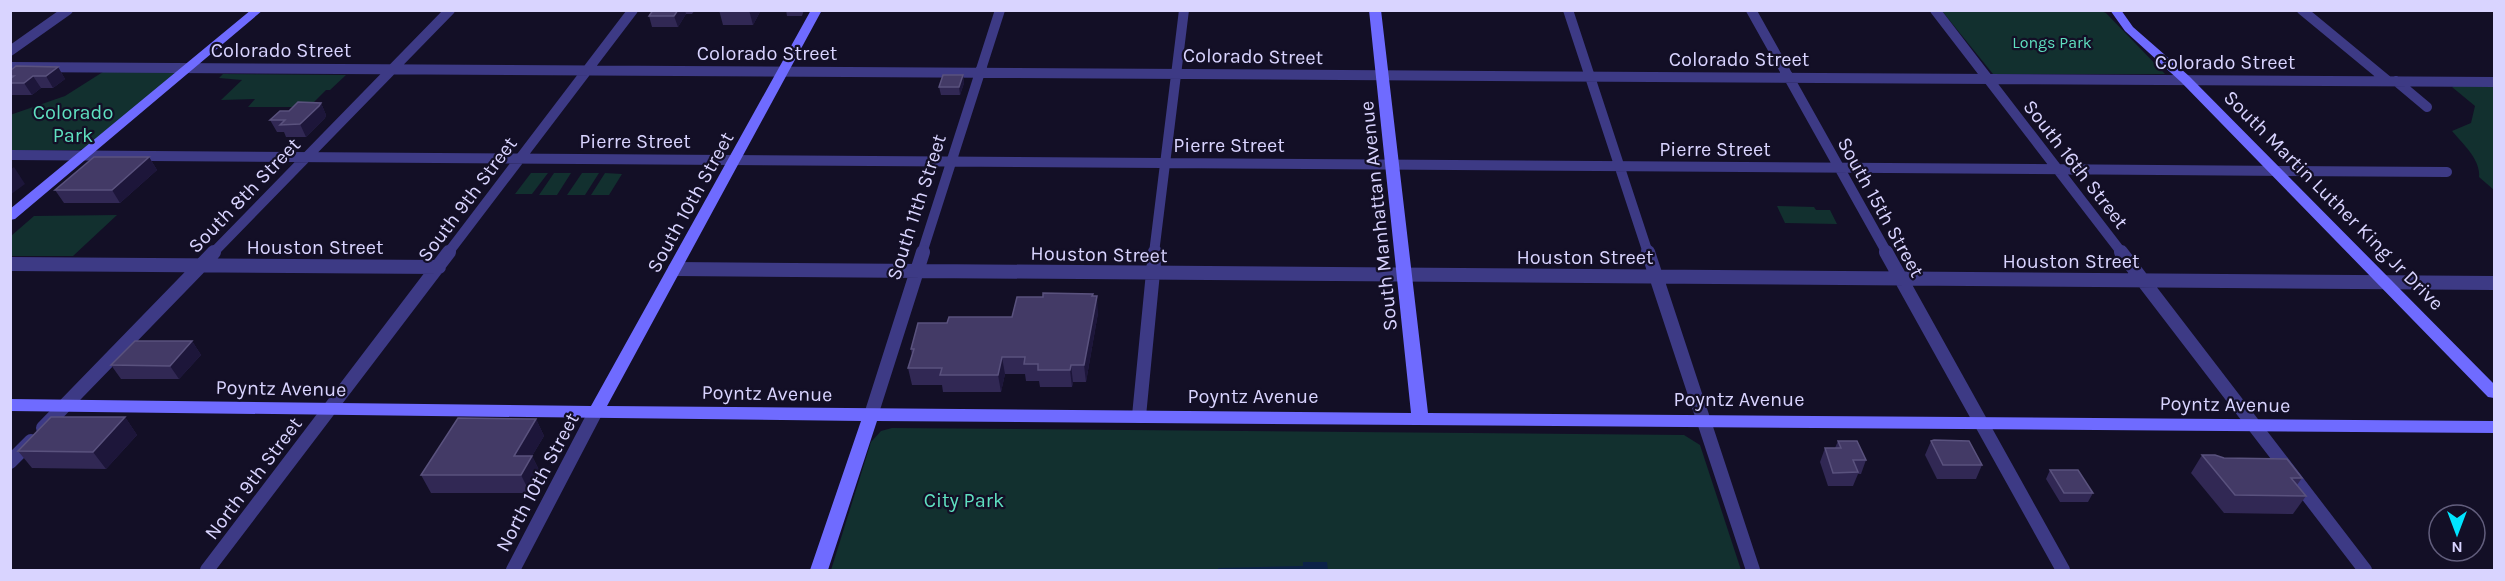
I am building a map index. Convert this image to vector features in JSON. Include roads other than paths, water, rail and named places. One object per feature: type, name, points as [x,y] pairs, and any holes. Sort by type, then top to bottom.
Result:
[{"type":"street","points":[[10,51],[68,10]]},
{"type":"street","points":[[10,216],[258,10]]},
{"type":"street","name":"South 8th Street","points":[[10,462],[450,10]]},
{"type":"street","name":"South 9th Street","points":[[330,410],[633,10]]},
{"type":"street","name":"South 10th Street","points":[[596,411],[817,10]]},
{"type":"street","name":"South 11th Street","points":[[871,415],[1000,10]]},
{"type":"street","points":[[1139,417],[1184,10]]},
{"type":"street","name":"South Manhattan Avenue","points":[[1375,10],[1420,418]]},
{"type":"street","points":[[1568,10],[1753,570]]},
{"type":"street","name":"South 15th Street","points":[[1751,10],[1978,422],[2063,570]]},
{"type":"street","name":"South 16th Street","points":[[1935,10],[2365,570]]},
{"type":"street","name":"South Martin Luther King Jr Drive","points":[[2115,10],[2129,29],[2185,79],[2494,393]]},
{"type":"street","name":"South Martin Luther King Jr Drive","points":[[2124,10],[2141,38]]},
{"type":"street","points":[[2302,10],[2427,107]]},
{"type":"street","name":"Colorado Street","points":[[10,67],[2494,82]]},
{"type":"street","name":"Pierre Street","points":[[10,155],[2447,172]]},
{"type":"street","name":"Houston Street","points":[[10,264],[439,267]]},
{"type":"street","name":"Houston Street","points":[[675,269],[2494,283]]},
{"type":"street","name":"Poyntz Avenue","points":[[10,405],[871,415],[2494,427]]},
{"type":"street","name":"North 9th Street","points":[[207,570],[330,410]]},
{"type":"street","name":"North 10th Street","points":[[513,570],[596,411]]},
{"type":"street","points":[[819,570],[871,415]]},
{"type":"water","points":[[1303,562],[1327,562],[1328,570],[1218,570],[1218,568],[1303,566]]},
{"type":"park label","name":"Longs Park","points":[[2052,42]]},
{"type":"park label","name":"Colorado Park","points":[[73,124]]},
{"type":"park label","name":"City Park","points":[[964,500]]}]
